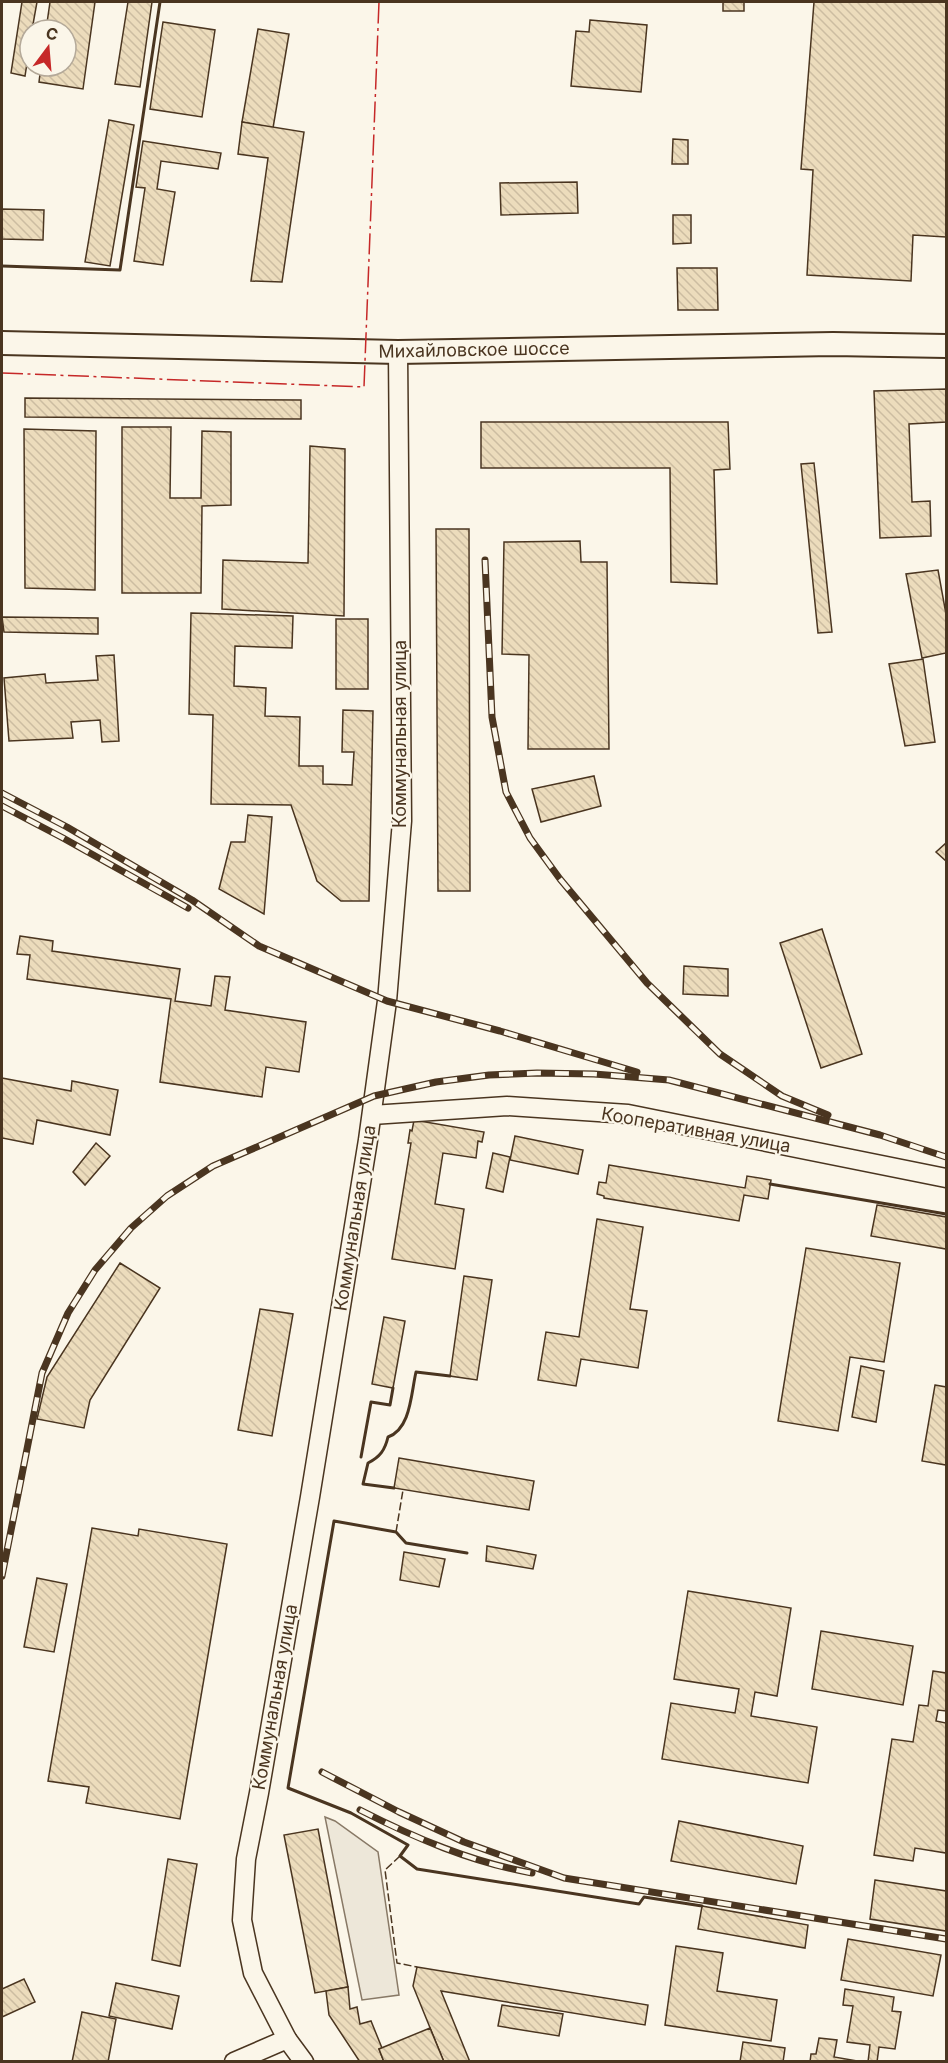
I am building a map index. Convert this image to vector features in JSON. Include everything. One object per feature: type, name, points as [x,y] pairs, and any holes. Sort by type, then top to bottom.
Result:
[{"type":"main road","name":"Михайловское шоссе","points":[[2,343],[398,352],[832,344],[946,346]]},
{"type":"street","name":"Коммунальная улица","points":[[304,2061],[287,2039],[253,1973],[242,1920],[246,1859],[310,1497],[372,1115],[387,1001],[402,821],[398,352]]},
{"type":"street","name":"Кооперативная улица","points":[[372,1115],[507,1106],[628,1114],[946,1178]]},
{"type":"street","points":[[234,2061],[287,2039]]},
{"type":"shaded area","points":[[325,1817],[335,1821],[378,1852],[399,1995],[362,2000]]},
{"type":"building","points":[[22,2],[37,2],[34,18],[20,18]]},
{"type":"building","points":[[50,2],[95,2],[83,89],[39,82],[40,78],[78,78],[78,18],[48,18]]},
{"type":"building","points":[[128,2],[152,2],[140,87],[115,84]]},
{"type":"building","points":[[723,2],[744,2],[744,11],[723,11]]},
{"type":"building","points":[[814,2],[946,2],[946,237],[913,235],[911,281],[807,275],[813,170],[801,169]]},
{"type":"building","points":[[590,20],[647,25],[641,92],[571,86],[576,31],[589,32]]},
{"type":"building","points":[[163,22],[215,30],[202,117],[150,109]]},
{"type":"building","points":[[18,28],[18,74],[11,73]]},
{"type":"building","points":[[258,29],[289,34],[273,128],[242,122]]},
{"type":"building","points":[[109,120],[134,125],[110,266],[85,262]]},
{"type":"building","points":[[242,122],[304,132],[282,282],[251,281],[268,158],[238,154]]},
{"type":"building","points":[[673,139],[688,140],[688,164],[672,164]]},
{"type":"building","points":[[143,141],[221,153],[218,169],[161,161],[157,189],[175,192],[163,265],[134,261],[145,188],[136,187]]},
{"type":"building","points":[[577,182],[578,213],[501,215],[500,183]]},
{"type":"building","points":[[2,209],[44,210],[43,240],[2,239]]},
{"type":"building","points":[[673,215],[691,215],[691,243],[673,244]]},
{"type":"building","points":[[677,268],[717,268],[718,310],[678,310]]},
{"type":"building","points":[[946,389],[946,422],[909,424],[912,502],[930,501],[931,536],[880,538],[874,391]]},
{"type":"building","points":[[25,398],[301,400],[301,419],[25,417]]},
{"type":"building","points":[[481,422],[728,422],[730,469],[714,470],[717,584],[671,582],[670,468],[481,468]]},
{"type":"building","points":[[122,427],[171,427],[170,498],[201,498],[202,431],[231,432],[231,505],[202,506],[201,593],[122,593]]},
{"type":"building","points":[[24,429],[96,431],[95,590],[25,588]]},
{"type":"building","points":[[310,446],[345,449],[344,616],[222,609],[223,560],[308,563]]},
{"type":"building","points":[[814,463],[832,632],[818,633],[801,464]]},
{"type":"building","points":[[436,529],[469,529],[470,891],[438,891]]},
{"type":"building","points":[[580,541],[581,562],[607,562],[609,749],[528,749],[529,655],[502,654],[504,542]]},
{"type":"building","points":[[938,570],[946,614],[946,653],[922,658],[906,574]]},
{"type":"building","points":[[191,613],[293,616],[292,648],[235,646],[234,686],[266,688],[265,716],[300,717],[299,766],[323,766],[323,784],[352,785],[354,752],[342,752],[343,710],[373,711],[369,901],[341,901],[317,881],[291,805],[211,804],[213,715],[189,714]]},
{"type":"building","points":[[2,617],[98,618],[98,634],[4,632]]},
{"type":"building","points":[[336,619],[368,619],[368,689],[336,689]]},
{"type":"building","points":[[114,655],[119,741],[102,742],[100,720],[71,722],[73,738],[9,741],[4,678],[45,674],[46,683],[98,680],[96,656]]},
{"type":"building","points":[[923,659],[935,742],[905,746],[889,664]]},
{"type":"building","points":[[594,776],[601,806],[541,822],[532,789]]},
{"type":"building","points":[[248,815],[272,817],[264,914],[219,889],[231,842],[245,842]]},
{"type":"building","points":[[946,843],[946,861],[936,852]]},
{"type":"building","points":[[822,929],[862,1054],[821,1068],[780,943]]},
{"type":"building","points":[[20,936],[53,941],[52,951],[180,969],[175,1001],[211,1006],[215,976],[230,977],[225,1010],[306,1022],[299,1072],[266,1067],[262,1097],[160,1082],[171,999],[27,979],[30,955],[17,954]]},
{"type":"building","points":[[684,966],[728,969],[728,996],[683,994]]},
{"type":"building","points":[[2,1078],[71,1091],[72,1081],[118,1090],[110,1135],[37,1120],[33,1144],[2,1138]]},
{"type":"building","points":[[414,1120],[484,1132],[482,1142],[478,1141],[476,1158],[443,1153],[435,1204],[464,1209],[455,1269],[392,1259],[411,1143],[408,1143],[410,1130],[412,1131]]},
{"type":"building","points":[[515,1136],[583,1150],[578,1174],[510,1160]]},
{"type":"building","points":[[96,1143],[110,1156],[85,1185],[73,1172]]},
{"type":"building","points":[[493,1153],[510,1157],[503,1192],[486,1188]]},
{"type":"building","points":[[609,1165],[745,1188],[747,1176],[771,1180],[768,1199],[744,1195],[739,1221],[604,1198],[597,1194],[599,1182],[606,1183]]},
{"type":"building","points":[[877,1205],[946,1217],[946,1249],[871,1236]]},
{"type":"building","points":[[597,1219],[643,1227],[630,1309],[647,1311],[638,1368],[581,1359],[576,1386],[538,1380],[546,1332],[579,1337]]},
{"type":"building","points":[[806,1248],[900,1263],[884,1362],[850,1357],[838,1431],[778,1421]]},
{"type":"building","points":[[120,1263],[160,1288],[90,1400],[84,1428],[37,1419],[47,1377]]},
{"type":"building","points":[[464,1276],[492,1280],[477,1380],[450,1376]]},
{"type":"building","points":[[260,1309],[293,1314],[272,1436],[238,1430]]},
{"type":"building","points":[[384,1317],[405,1321],[393,1388],[372,1384]]},
{"type":"building","points":[[861,1366],[884,1371],[876,1422],[852,1417]]},
{"type":"building","points":[[935,1385],[946,1387],[946,1465],[922,1461]]},
{"type":"building","points":[[399,1458],[534,1481],[529,1510],[394,1488]]},
{"type":"building","points":[[92,1528],[138,1536],[139,1529],[227,1544],[180,1819],[86,1803],[89,1787],[48,1781]]},
{"type":"building","points":[[487,1546],[536,1555],[533,1569],[486,1561]]},
{"type":"building","points":[[404,1552],[445,1559],[439,1587],[400,1580]]},
{"type":"building","points":[[37,1578],[67,1584],[54,1652],[24,1647]]},
{"type":"building","points":[[688,1591],[791,1608],[777,1696],[755,1692],[751,1716],[817,1727],[808,1783],[662,1759],[671,1703],[735,1713],[739,1689],[674,1679]]},
{"type":"building","points":[[821,1631],[913,1646],[903,1705],[812,1689]]},
{"type":"building","points":[[933,1671],[946,1673],[946,1711],[938,1710],[936,1721],[946,1723],[946,1853],[915,1848],[913,1861],[874,1855],[892,1739],[913,1742],[919,1705],[928,1706]]},
{"type":"building","points":[[679,1821],[803,1846],[796,1884],[671,1861]]},
{"type":"building","points":[[318,1829],[348,1987],[315,1993],[284,1835]]},
{"type":"building","points":[[168,1859],[197,1864],[180,1966],[152,1960]]},
{"type":"building","points":[[875,1880],[946,1891],[946,1931],[870,1919]]},
{"type":"building","points":[[702,1906],[808,1925],[805,1948],[698,1929]]},
{"type":"building","points":[[848,1939],[941,1955],[933,1996],[841,1980]]},
{"type":"building","points":[[676,1946],[723,1953],[717,1991],[777,2000],[771,2041],[665,2025]]},
{"type":"building","points":[[417,1967],[648,2005],[645,2025],[441,1991],[470,2062],[444,2062],[413,1986]]},
{"type":"building","points":[[24,1979],[35,2002],[2,2017],[2,1989]]},
{"type":"building","points":[[116,1983],[179,1996],[172,2029],[109,2016]]},
{"type":"building","points":[[348,1987],[350,2009],[357,2007],[360,2024],[371,2021],[382,2048],[379,2049],[384,2062],[360,2062],[329,2015],[326,1991]]},
{"type":"building","points":[[845,1989],[894,1997],[892,2011],[901,2012],[895,2049],[879,2047],[877,2062],[868,2062],[870,2045],[847,2042],[853,2006],[843,2005]]},
{"type":"building","points":[[502,2005],[563,2014],[559,2036],[498,2026]]},
{"type":"building","points":[[82,2012],[116,2019],[108,2062],[72,2062]]},
{"type":"building","points":[[430,2028],[444,2062],[384,2062],[379,2049]]},
{"type":"building","points":[[819,2038],[837,2040],[834,2057],[863,2062],[810,2062],[811,2054],[816,2054]]},
{"type":"building","points":[[743,2042],[785,2048],[783,2062],[740,2062]]},
{"type":"railway","points":[[485,560],[492,717],[506,792],[530,838],[560,879],[647,983],[720,1054],[782,1096],[828,1115]]},
{"type":"railway","points":[[2,793],[67,827],[192,900],[259,946],[387,1001],[500,1031],[637,1072]]},
{"type":"railway","points":[[2,806],[188,908]]},
{"type":"railway","points":[[2,1576],[42,1373],[68,1313],[95,1270],[131,1228],[167,1196],[213,1166],[374,1096],[436,1082],[489,1075],[537,1073],[594,1074],[669,1080],[880,1135],[946,1157]]},
{"type":"railway","points":[[322,1772],[399,1812],[464,1842],[564,1878],[946,1939]]},
{"type":"railway","points":[[360,1810],[465,1856],[532,1873]]},
{"type":"fence","points":[[396,1532],[403,1490]]},
{"type":"fence","points":[[400,1856],[385,1870],[397,1963],[417,1967]]},
{"type":"wall","points":[[2,266],[120,270],[160,2]]},
{"type":"wall","points":[[770,1184],[946,1214]]},
{"type":"wall","points":[[394,1488],[363,1484],[368,1463],[381,1453],[388,1437],[396,1433],[406,1418],[416,1372],[450,1376]]},
{"type":"wall","points":[[361,1457],[371,1402],[390,1405],[393,1388]]},
{"type":"wall","points":[[467,1553],[406,1543],[396,1532],[334,1521],[288,1788],[351,1813],[408,1845],[400,1856],[417,1869],[639,1904],[644,1897],[702,1906]]},
{"type":"power","points":[[2,373],[364,387],[379,2]]}]
